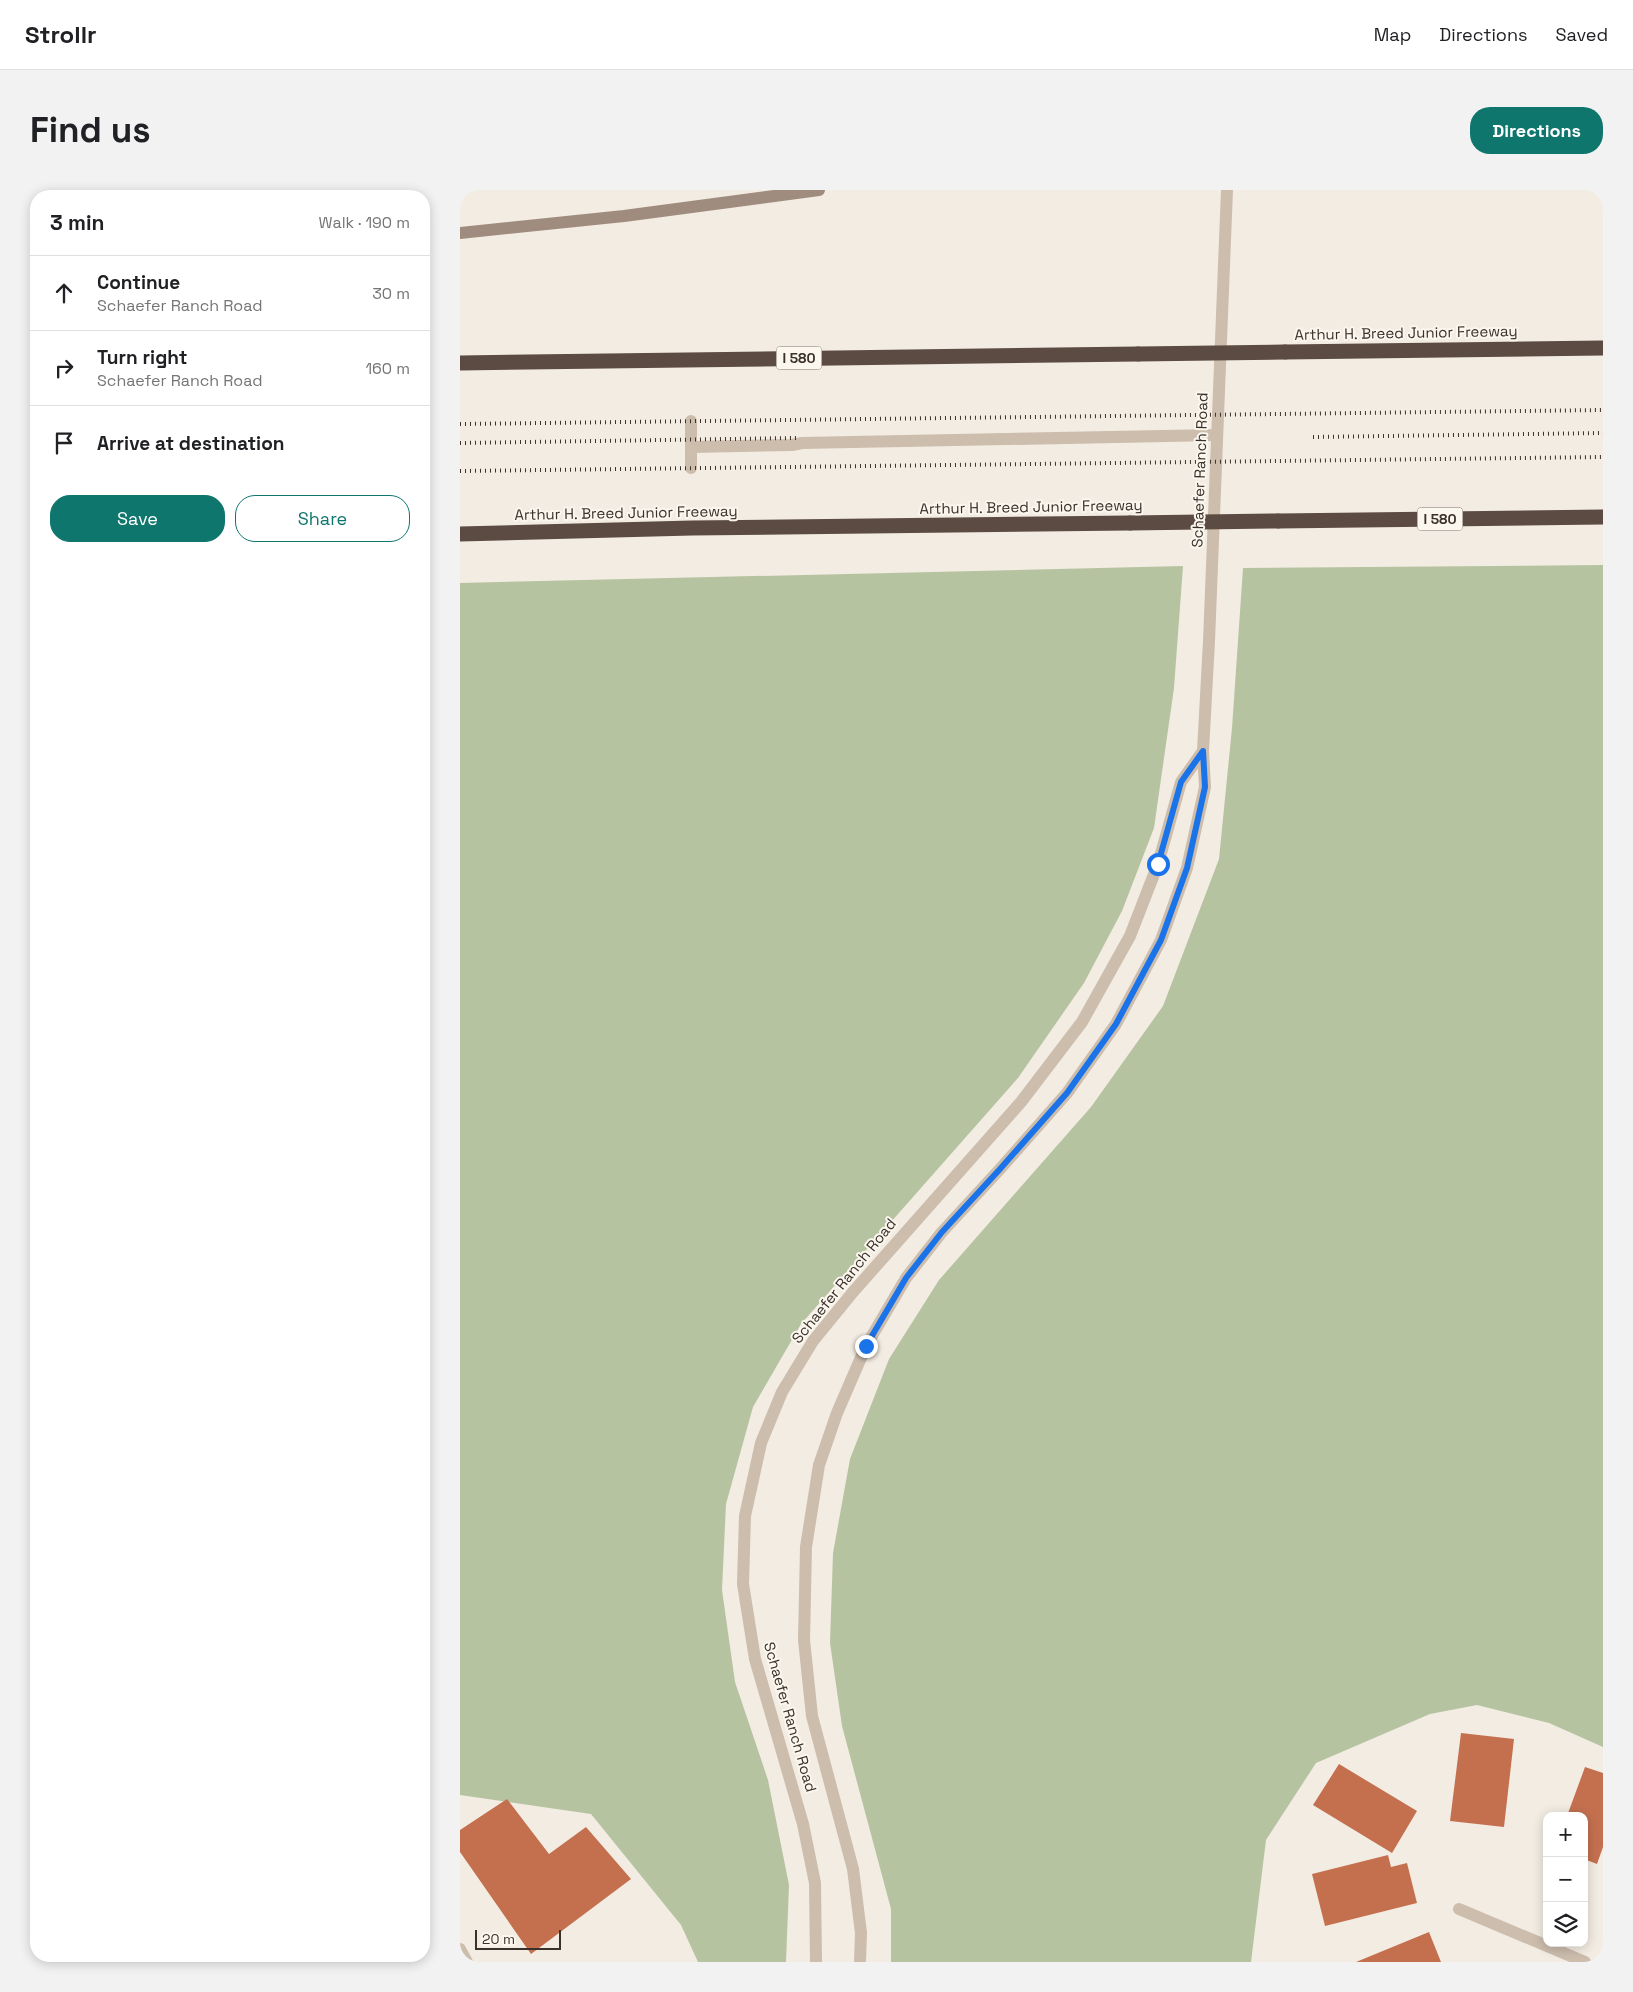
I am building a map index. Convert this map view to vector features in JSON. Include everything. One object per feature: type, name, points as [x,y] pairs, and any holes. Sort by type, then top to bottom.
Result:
[{"type":"highway","name":"Arthur H. Breed Junior Freeway","points":[[460,363],[1603,348]]},
{"type":"highway","name":"Arthur H. Breed Junior Freeway","points":[[460,534],[692,528],[1603,517]]},
{"type":"main road","points":[[460,233],[595,219],[819,190]]},
{"type":"street","name":"Schaefer Ranch Road","points":[[860,1962],[861,1933],[853,1869],[812,1716],[804,1640],[806,1547],[819,1465],[837,1413],[866,1346],[906,1278],[942,1232],[1067,1093],[1116,1024],[1161,940],[1187,868],[1205,787],[1203,751],[1227,190]]},
{"type":"street","points":[[691,421],[691,468]]},
{"type":"street","points":[[691,447],[1217,435]]},
{"type":"street","name":"Schaefer Ranch Road","points":[[816,1962],[815,1883],[803,1824],[755,1659],[743,1584],[745,1516],[761,1443],[782,1392],[813,1341],[859,1284],[1021,1102],[1082,1022],[1130,936],[1158,864],[1181,782],[1203,751]]},
{"type":"street","points":[[1459,1909],[1585,1962]]},
{"type":"street","points":[[460,1949],[468,1962]]},
{"type":"green space","points":[[1603,565],[1603,1747],[1549,1723],[1477,1705],[1430,1714],[1316,1763],[1266,1840],[1251,1962],[891,1962],[891,1909],[842,1726],[830,1643],[833,1553],[850,1459],[889,1359],[939,1280],[1091,1107],[1163,1006],[1219,859],[1232,728],[1243,568]]},
{"type":"green space","points":[[1183,566],[1174,688],[1154,828],[1122,911],[1084,983],[1018,1078],[801,1324],[753,1407],[726,1504],[722,1590],[735,1682],[768,1780],[789,1885],[786,1962],[698,1962],[681,1925],[591,1814],[460,1795],[460,583]]},
{"type":"building","points":[[1461,1733],[1514,1739],[1504,1827],[1450,1821]]},
{"type":"building","points":[[1339,1764],[1417,1811],[1392,1853],[1313,1805]]},
{"type":"building","points":[[1585,1767],[1603,1773],[1603,1847],[1597,1864],[1588,1861],[1588,1812],[1568,1812]]},
{"type":"building","points":[[507,1799],[549,1854],[586,1827],[631,1879],[531,1954],[460,1852],[460,1830]]},
{"type":"building","points":[[1388,1855],[1391,1867],[1407,1863],[1417,1903],[1325,1926],[1312,1874]]},
{"type":"building","points":[[1429,1932],[1441,1962],[1356,1962]]},
{"type":"railway","points":[[460,424],[1603,410]]},
{"type":"railway","points":[[1313,437],[1603,433]]},
{"type":"railway","points":[[460,443],[796,438]]},
{"type":"railway","points":[[460,471],[1603,457]]},
{"type":"route","points":[[866,1346],[906,1278],[942,1232],[1067,1093],[1116,1024],[1161,940],[1187,868],[1205,787],[1203,751],[1181,782],[1158,864]]}]
